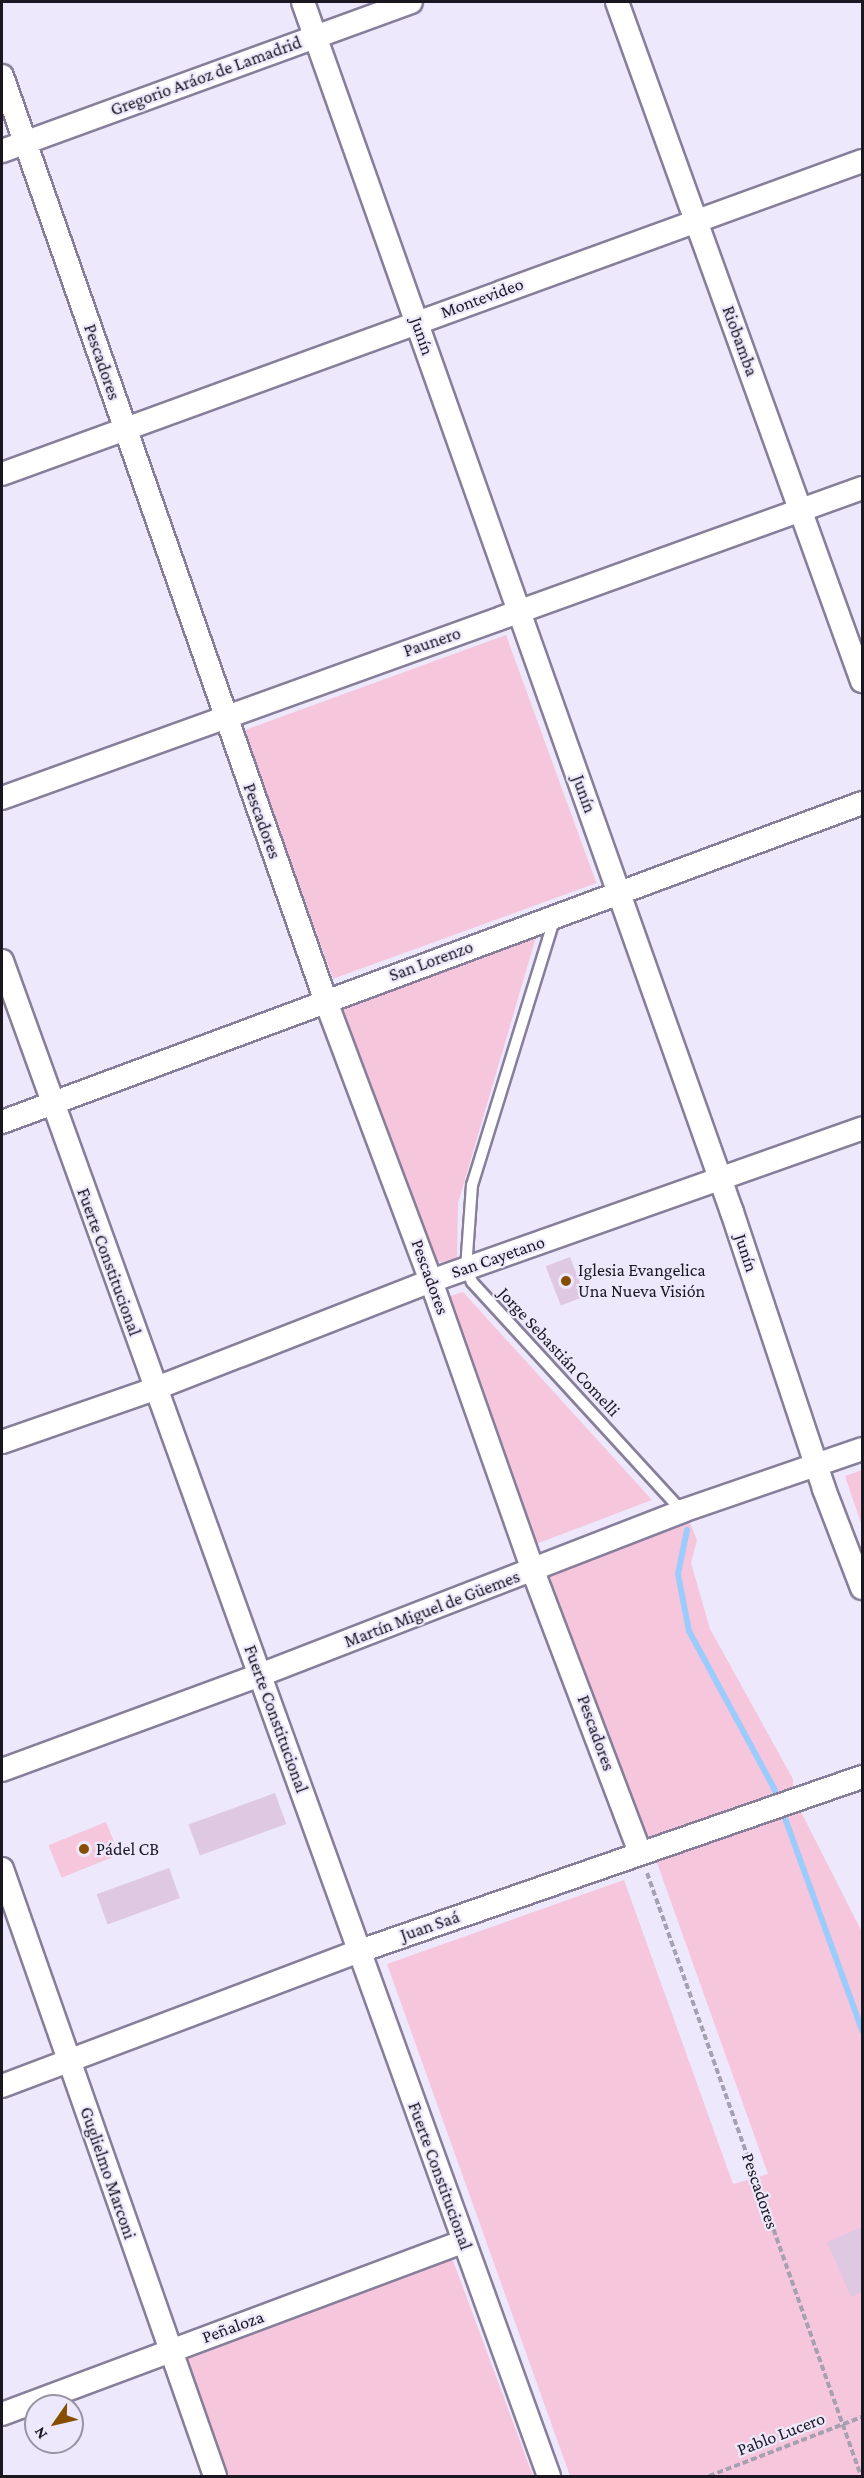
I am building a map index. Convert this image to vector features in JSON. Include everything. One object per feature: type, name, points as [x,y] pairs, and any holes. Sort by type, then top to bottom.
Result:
[{"type":"street","name":"Junín","points":[[303,2],[720,1179],[816,1464],[862,1588]]},
{"type":"street","name":"Gregorio Aráoz de Lamadrid","points":[[2,151],[411,2]]},
{"type":"street","name":"Riobamba","points":[[617,2],[862,681]]},
{"type":"street","name":"Pescadores","points":[[2,76],[325,999],[432,1281],[533,1570],[640,1852]]},
{"type":"street","name":"Montevideo","points":[[2,474],[862,161]]},
{"type":"street","name":"Paunero","points":[[2,798],[862,488]]},
{"type":"street","name":"San Lorenzo","points":[[2,1122],[325,999],[619,894],[862,803]]},
{"type":"street","name":"Fuerte Constitucional","points":[[2,961],[154,1389],[260,1675],[549,2476]]},
{"type":"street","name":"San Cayetano","points":[[2,1442],[154,1389],[432,1281],[862,1128]]},
{"type":"street","name":"Martín Miguel de Güemes","points":[[2,1770],[260,1675],[682,1511],[862,1449]]},
{"type":"street","name":"Juan Saá","points":[[2,2086],[360,1951],[640,1852],[862,1777]]},
{"type":"street","name":"Guglielmo Marconi","points":[[2,1869],[215,2476]]},
{"type":"street","name":"Peñaloza","points":[[2,2414],[464,2241]]},
{"type":"lane","points":[[466,1269],[472,1185],[555,917]]},
{"type":"lane","name":"Jorge Sebastián Comelli","points":[[466,1269],[472,1282],[682,1511]]},
{"type":"path","name":"Pescadores","points":[[640,1852],[861,2476]]},
{"type":"path","name":"Pablo Lucero","points":[[709,2476],[862,2417]]},
{"type":"shaded area","points":[[506,635],[596,883],[333,979],[243,731]]},
{"type":"shaded area","points":[[536,937],[458,1203],[457,1259],[436,1263],[340,1008]]},
{"type":"shaded area","points":[[463,1292],[652,1500],[536,1544],[447,1297]]},
{"type":"shaded area","points":[[862,1470],[862,1526],[845,1476]]},
{"type":"shaded area","points":[[690,1523],[697,1540],[691,1563],[710,1629],[793,1779],[793,1788],[643,1839],[547,1575]]},
{"type":"shaded area","points":[[801,1812],[862,1932],[862,2476],[570,2476],[387,1964],[624,1880],[733,2184],[768,2174],[656,1860]]},
{"type":"shaded area","name":"Pádel CB","points":[[106,1822],[119,1854],[62,1878],[49,1845]]},
{"type":"shaded area","points":[[452,2258],[533,2476],[228,2476],[187,2359]]},
{"type":"building","name":"Iglesia Evangelica Una Nueva Visión","points":[[570,1257],[585,1296],[561,1306],[546,1266]]},
{"type":"building","points":[[275,1793],[286,1824],[200,1855],[189,1824]]},
{"type":"building","points":[[169,1868],[180,1898],[108,1924],[97,1894]]},
{"type":"building","points":[[862,2227],[862,2292],[851,2297],[827,2242]]},
{"type":"waterway","points":[[687,1530],[678,1574],[689,1631],[774,1788],[862,2030]]},
{"type":"place","name":"Iglesia Evangelica Una Nueva Visión","points":[[566,1281]]},
{"type":"place","name":"Pádel CB","points":[[84,1849]]}]
